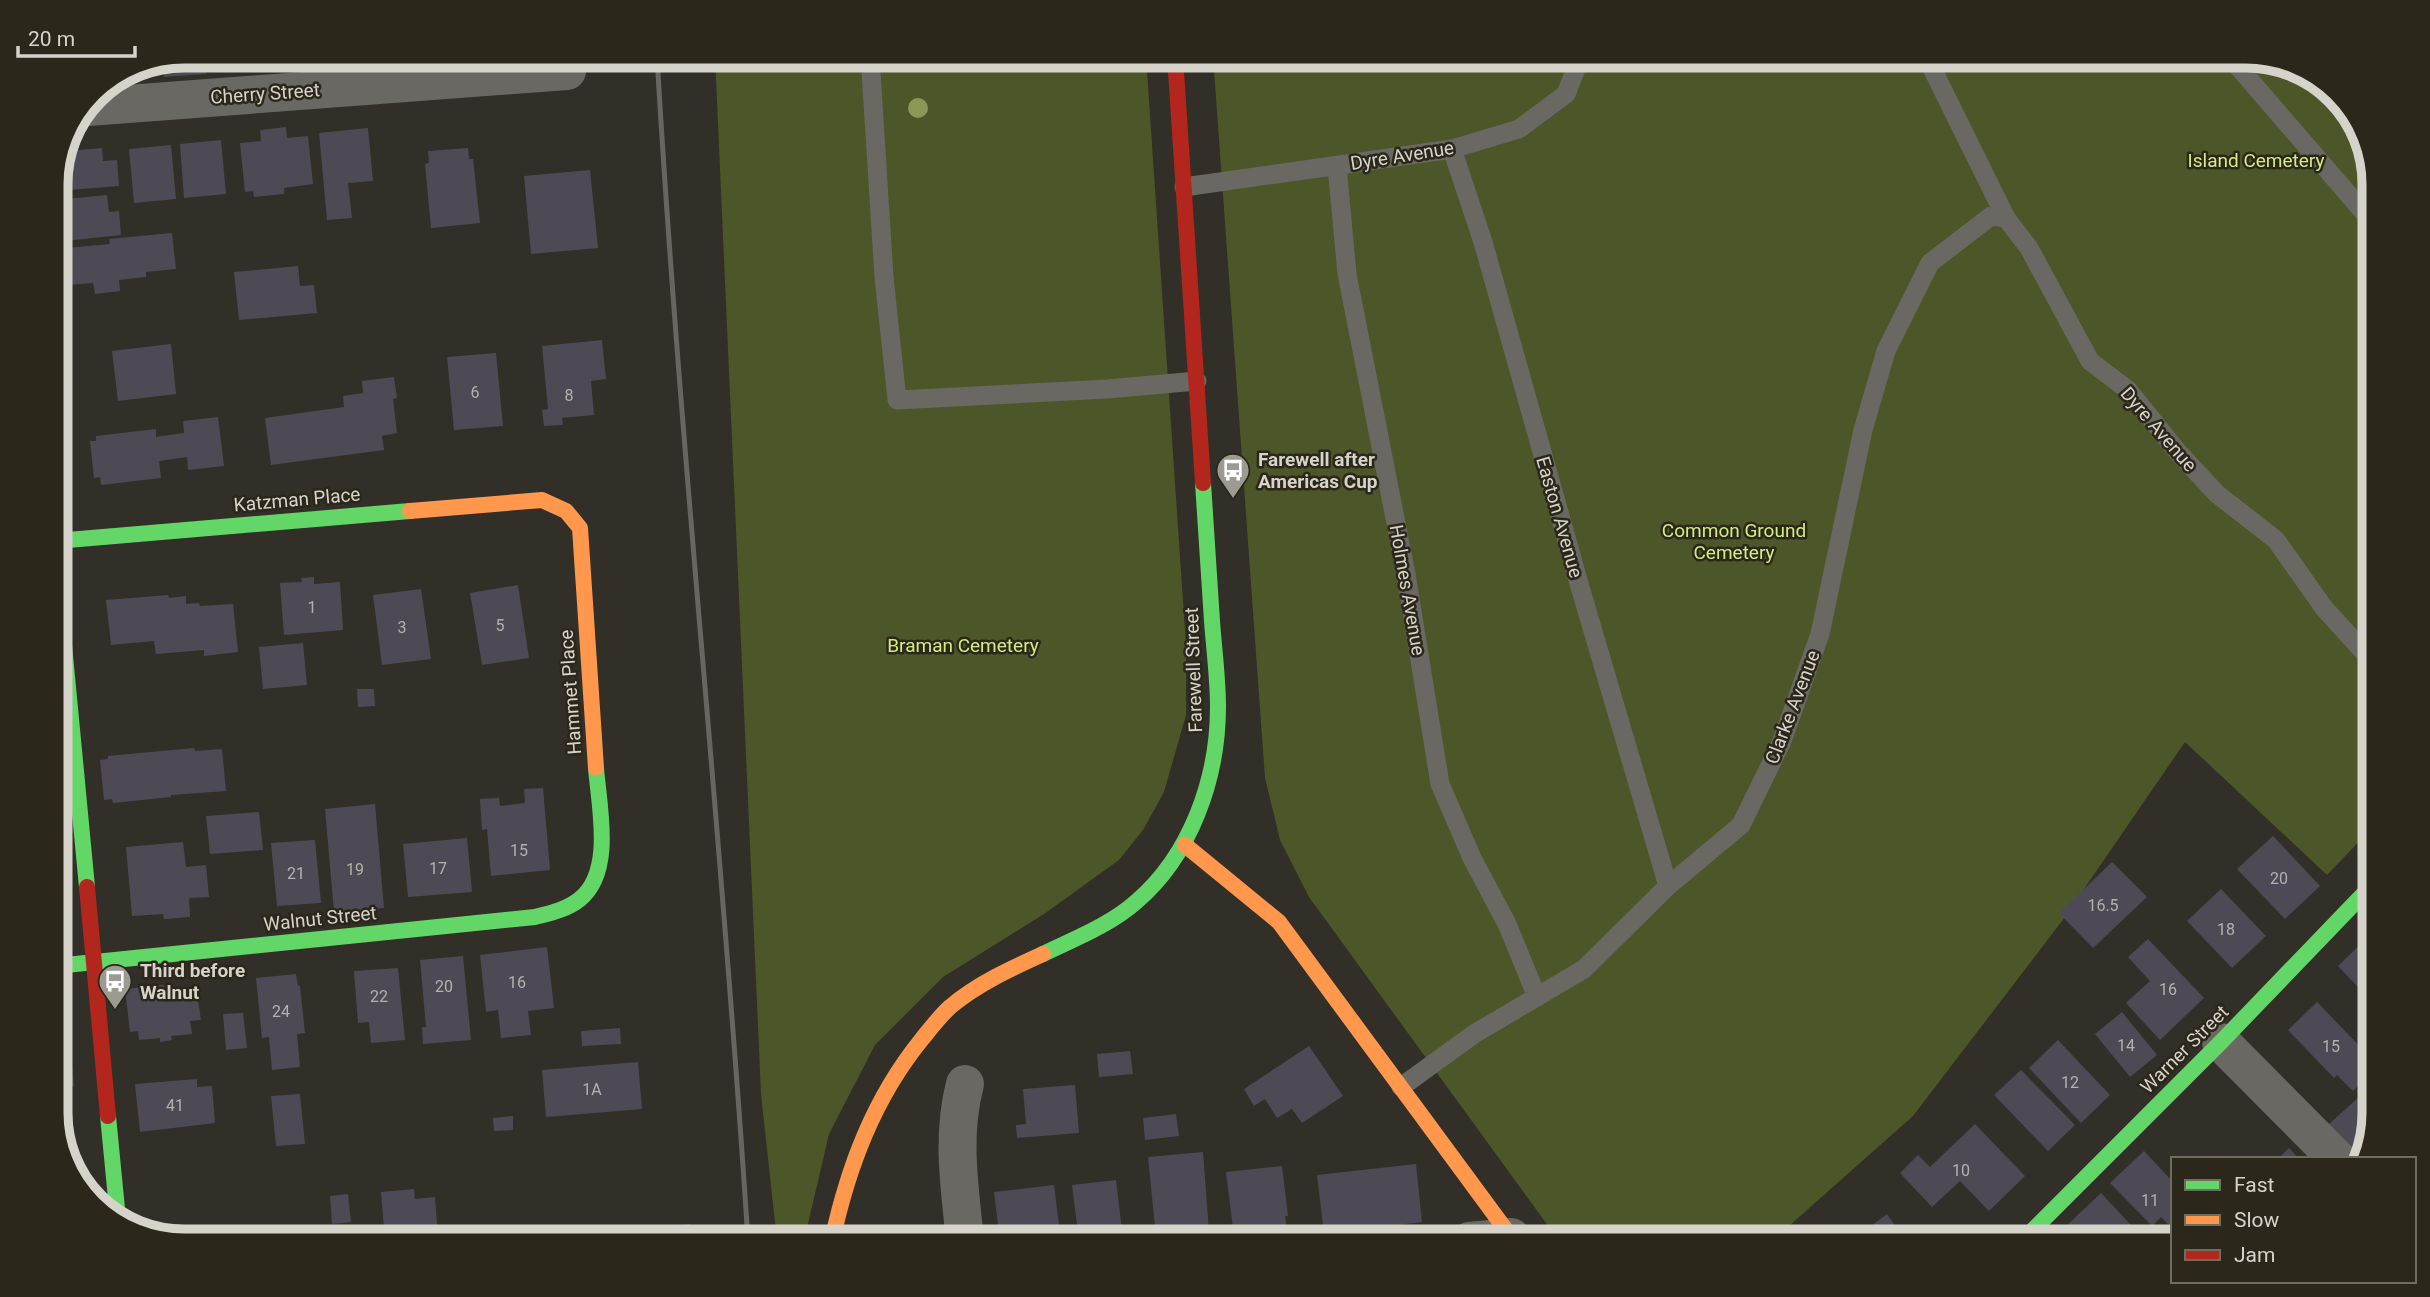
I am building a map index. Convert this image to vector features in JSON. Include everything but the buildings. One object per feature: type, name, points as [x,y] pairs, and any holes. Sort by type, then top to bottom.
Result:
[{"type":"street","name":"Farewell Street","points":[[835,1229],[855,1155],[879,1103],[907,1056],[950,1008],[1003,972],[1108,922],[1140,902],[1163,878],[1185,845],[1210,772],[1217,744],[1218,707],[1176,68]]},
{"type":"street","name":"Cherry Street","points":[[100,106],[404,69],[567,71]]},
{"type":"street","name":"Katzman Place","points":[[68,540],[542,500]]},
{"type":"street","name":"Hammet Place","points":[[542,500],[566,511],[580,528],[602,858],[596,880],[584,897]]},
{"type":"street","points":[[68,688],[117,1207]]},
{"type":"street","points":[[1185,845],[1279,922],[1506,1229]]},
{"type":"street","name":"Warner Street","points":[[2034,1229],[2221,1042],[2362,895]]},
{"type":"street","name":"Walnut Street","points":[[68,965],[535,918],[566,910],[584,897]]},
{"type":"street","points":[[2221,1042],[2334,1157]]},
{"type":"street","points":[[964,1229],[956,1148],[958,1111],[965,1084]]},
{"type":"lane","points":[[871,68],[884,277],[897,400],[1197,381]]},
{"type":"lane","name":"Dyre Avenue","points":[[1184,187],[1452,149],[1519,129],[1566,93],[1575,68]]},
{"type":"lane","name":"Dyre Avenue","points":[[1932,68],[2006,218],[2029,247],[2090,361],[2128,390],[2177,451],[2217,494],[2277,540],[2324,608],[2362,650]]},
{"type":"lane","points":[[2243,68],[2362,210]]},
{"type":"lane","name":"Easton Avenue","points":[[1452,149],[1483,242],[1668,886]]},
{"type":"lane","name":"Holmes Avenue","points":[[1338,166],[1347,274],[1406,574],[1440,784],[1472,858],[1507,924],[1537,997]]},
{"type":"lane","name":"Clarke Avenue","points":[[1401,1087],[1474,1034],[1584,969],[1668,886],[1741,825],[1782,741],[1820,634],[1863,430],[1886,351],[1930,263],[1991,216],[2006,218]]},
{"type":"green space","name":"Braman Cemetery","points":[[716,68],[1147,68],[1186,645],[1186,715],[1164,792],[1143,830],[1119,860],[1044,914],[943,977],[875,1045],[829,1134],[807,1229],[776,1229],[761,1094]]},
{"type":"green space","name":"Common Ground Cemetery","points":[[1214,68],[2246,68],[2283,74],[2310,88],[2333,108],[2350,133],[2356,147],[2362,177],[2362,839],[2327,875],[2185,742],[2062,921],[1913,1116],[1786,1229],[1550,1229],[1309,897],[1280,840],[1265,778]]},
{"type":"railway","points":[[658,68],[677,353],[747,1229]]},
{"type":"traffic: fast","points":[[1043,954],[1115,918],[1155,883],[1186,838],[1207,788],[1217,734],[1218,707],[1203,483]]},
{"type":"traffic: fast","points":[[68,540],[410,511]]},
{"type":"traffic: fast","points":[[68,687],[87,887]]},
{"type":"traffic: fast","points":[[68,965],[535,917],[559,910],[580,899],[591,887],[597,872],[602,838],[596,768]]},
{"type":"traffic: fast","points":[[2034,1229],[2221,1042],[2362,895]]},
{"type":"traffic: fast","points":[[108,1116],[117,1207]]},
{"type":"traffic: slow","points":[[410,511],[542,500],[566,511],[580,528],[596,768]]},
{"type":"traffic: slow","points":[[1185,845],[1279,922],[1505,1229]]},
{"type":"traffic: slow","points":[[835,1229],[865,1134],[890,1085],[922,1039],[939,1018],[960,999],[995,977],[1043,954]]},
{"type":"traffic: jam","points":[[1176,68],[1203,483]]},
{"type":"traffic: jam","points":[[87,887],[108,1116]]},
{"type":"place","name":"Farewell after Americas Cup","points":[[1233,500]]},
{"type":"place","name":"Third before Walnut","points":[[115,1011]]},
{"type":"park label","name":"Island Cemetery","points":[[2256,160]]}]
